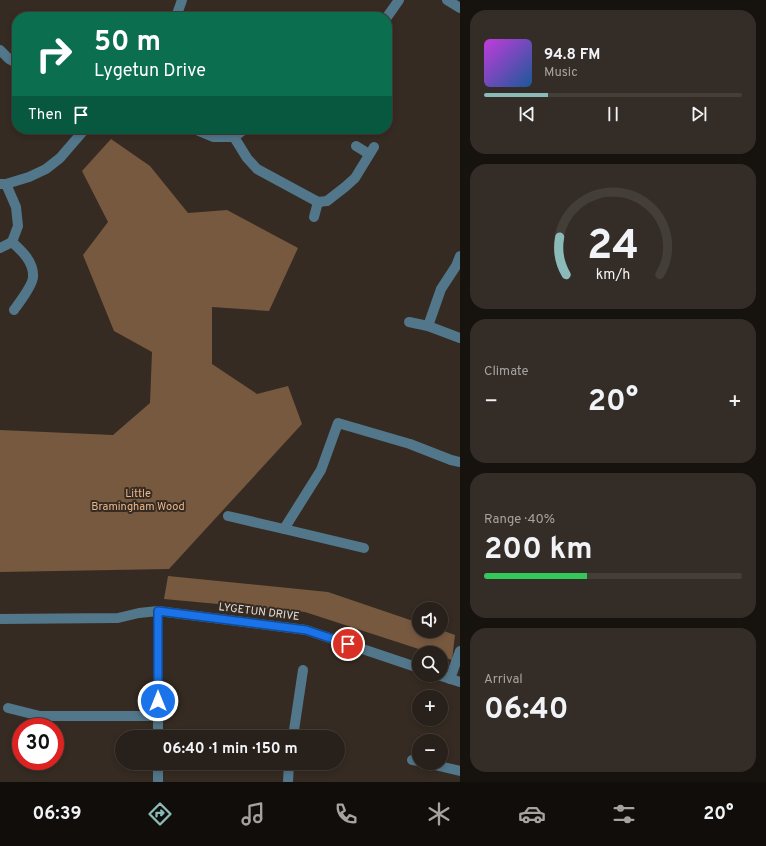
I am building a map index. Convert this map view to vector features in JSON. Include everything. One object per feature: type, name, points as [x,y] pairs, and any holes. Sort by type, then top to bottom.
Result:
[{"type":"street","points":[[178,12],[182,0]]},
{"type":"street","points":[[391,12],[399,0]]},
{"type":"street","points":[[447,0],[460,8]]},
{"type":"street","points":[[0,50],[12,60]]},
{"type":"street","points":[[0,248],[12,242],[18,226],[16,207],[3,184],[29,177],[46,169],[60,158],[81,134]]},
{"type":"street","points":[[206,134],[213,137],[234,137],[238,134]]},
{"type":"street","points":[[234,137],[247,158],[257,169],[318,202],[327,201],[355,178],[372,151],[356,146]]},
{"type":"street","points":[[314,217],[318,202]]},
{"type":"street","points":[[12,242],[22,251],[31,264],[34,278],[14,310]]},
{"type":"street","points":[[428,326],[441,289],[456,266],[460,256]]},
{"type":"street","points":[[409,322],[428,326],[460,338]]},
{"type":"street","points":[[284,529],[321,470],[338,423],[410,444],[460,462]]},
{"type":"street","points":[[228,516],[364,548]]},
{"type":"street","points":[[158,611],[158,730]]},
{"type":"street","name":"LYGETUN DRIVE","points":[[0,619],[118,618],[139,612],[158,611],[306,630],[412,666]]},
{"type":"street","points":[[455,681],[460,651]]},
{"type":"street","points":[[294,730],[303,670]]},
{"type":"street","points":[[8,708],[40,716],[158,716]]},
{"type":"street","points":[[448,768],[460,771]]},
{"type":"street","points":[[158,770],[158,782]]},
{"type":"street","points":[[288,782],[289,770]]},
{"type":"green space","name":"Little Bramingham Wood","points":[[111,139],[150,166],[188,213],[227,210],[298,248],[269,311],[212,307],[212,364],[257,394],[288,386],[302,424],[169,569],[0,572],[0,430],[113,435],[150,403],[152,352],[114,331],[83,255],[108,222],[82,171]]},
{"type":"green space","points":[[168,576],[328,592],[412,621],[412,638],[448,638],[448,632],[455,635],[452,660],[448,659],[448,646],[412,647],[305,612],[164,599]]},
{"type":"route","points":[[158,701],[158,611],[306,630],[348,644]]}]
